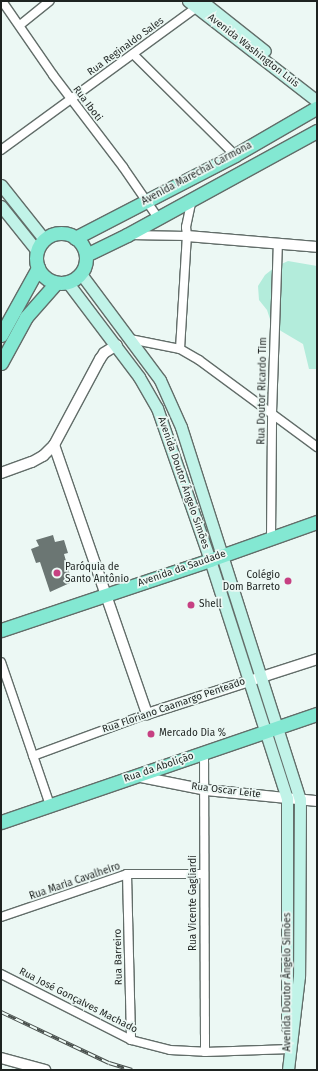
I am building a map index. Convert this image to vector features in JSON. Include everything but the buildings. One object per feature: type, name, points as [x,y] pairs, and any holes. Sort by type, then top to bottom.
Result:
[{"type":"main road","name":"Avenida Washington Luis","points":[[198,3],[317,93]]},
{"type":"main road","name":"Avenida Washington Luis","points":[[198,3],[317,104]]},
{"type":"main road","name":"Avenida Marechal Carmona","points":[[75,238],[235,155],[317,104]]},
{"type":"main road","name":"Avenida Marechal Carmona","points":[[86,255],[127,235],[317,132]]},
{"type":"main road","points":[[1,185],[44,240]]},
{"type":"main road","points":[[1,206],[37,251]]},
{"type":"main road","points":[[1,363],[26,317],[62,283],[81,274],[86,255],[84,248],[75,238],[66,234],[58,233],[44,240],[37,251],[36,261],[38,268],[48,280],[62,283]]},
{"type":"main road","points":[[1,335],[38,268]]},
{"type":"main road","name":"Avenida Doutor Ângelo Simões","points":[[81,274],[160,380],[181,427],[261,677],[287,798],[288,1066]]},
{"type":"main road","name":"Avenida Doutor Ângelo Simões","points":[[62,283],[117,345],[139,376],[157,408],[210,560],[248,681],[272,730],[300,799],[299,976],[289,1050]]},
{"type":"main road","name":"Avenida da Saudade","points":[[1,630],[210,560],[317,522]]},
{"type":"main road","name":"Rua da Abolição","points":[[1,822],[317,714]]},
{"type":"street","name":"Rua Iboti","points":[[2,1],[71,100],[147,201],[158,218]]},
{"type":"street","points":[[20,25],[50,1]]},
{"type":"street","name":"Rua Reginaldo Sales","points":[[1,150],[134,54],[198,3]]},
{"type":"street","points":[[134,54],[235,155]]},
{"type":"street","points":[[180,349],[187,236],[186,220],[192,199]]},
{"type":"street","points":[[127,235],[187,236],[317,247]]},
{"type":"street","name":"Rua Doutor Ricardo Tim","points":[[271,538],[272,413],[278,244]]},
{"type":"street","points":[[130,339],[180,349],[199,360],[317,447]]},
{"type":"street","points":[[1,473],[32,462],[43,456],[54,445],[100,359],[104,353],[117,345]]},
{"type":"street","points":[[54,445],[147,714]]},
{"type":"street","name":"Rua Floriano Caamargo Penteado","points":[[33,756],[147,714],[317,659]]},
{"type":"street","points":[[1,662],[50,805]]},
{"type":"street","name":"Rua Vicente Gagliardi","points":[[204,753],[205,1052]]},
{"type":"street","name":"Rua Oscar Leite","points":[[136,776],[203,790],[317,801]]},
{"type":"street","name":"Rua Maria Cavalheiro","points":[[1,917],[127,874],[204,874]]},
{"type":"street","name":"Rua Barreiro","points":[[127,874],[131,1040]]},
{"type":"street","name":"Rua José Gonçalves Machado","points":[[1,974],[131,1040],[170,1050],[205,1052],[289,1050]]},
{"type":"street","points":[[1,1058],[45,1070]]},
{"type":"green space","points":[[288,261],[317,266],[317,369],[309,369],[303,344],[281,331],[271,322],[267,310],[259,300],[258,286],[265,275],[275,267]]},
{"type":"railway","points":[[1,1012],[109,1063],[132,1070]]},
{"type":"place","name":"Paróquia de Santo Antônio","points":[[57,573]]},
{"type":"place","name":"Colégio Dom Barreto","points":[[288,581]]},
{"type":"place","name":"Shell","points":[[191,605]]},
{"type":"place","name":"Mercado Dia %","points":[[151,734]]}]
